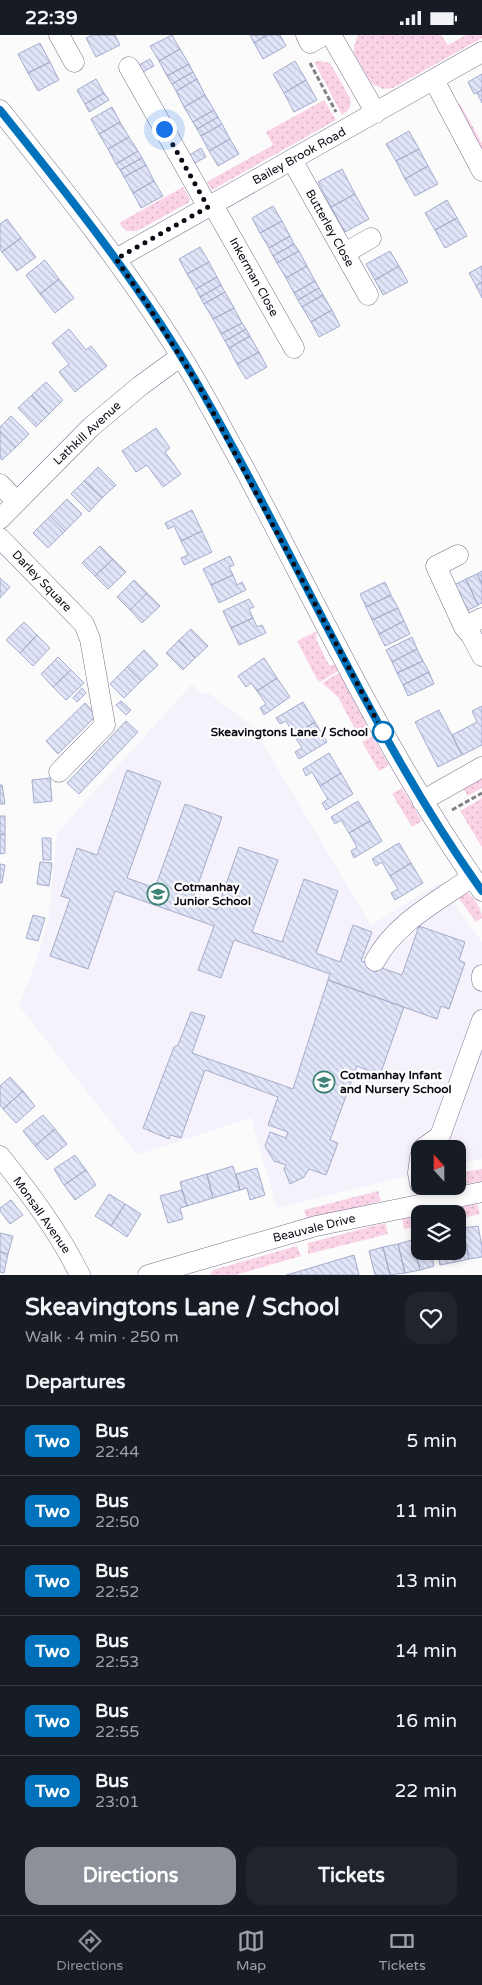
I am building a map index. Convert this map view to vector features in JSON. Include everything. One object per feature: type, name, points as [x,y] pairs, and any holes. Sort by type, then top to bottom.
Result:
[{"type":"street","points":[[59,35],[74,62]]},
{"type":"street","points":[[331,35],[376,113]]},
{"type":"street","name":"Bailey Brook Road","points":[[116,259],[346,131],[482,52]]},
{"type":"street","name":"Inkerman Close","points":[[129,67],[294,348]]},
{"type":"street","points":[[434,80],[482,171]]},
{"type":"street","points":[[0,110],[116,259],[181,356],[288,550],[360,691],[422,801],[477,884],[400,929],[382,948],[375,961]]},
{"type":"street","name":"Butterley Close","points":[[292,160],[368,295]]},
{"type":"street","points":[[345,253],[371,238]]},
{"type":"street","name":"Lathkill Avenue","points":[[0,519],[72,445],[108,412],[181,356]]},
{"type":"street","points":[[0,484],[17,502]]},
{"type":"street","name":"Darley Square","points":[[0,538],[84,624],[90,639],[105,725],[60,772]]},
{"type":"street","points":[[458,555],[436,566],[464,627],[471,635],[482,656]]},
{"type":"street","points":[[464,627],[482,618]]},
{"type":"street","points":[[422,801],[482,767]]},
{"type":"street","points":[[482,975],[482,981]]},
{"type":"street","points":[[434,1140],[440,1136],[482,1020]]},
{"type":"street","name":"Monsall Avenue","points":[[0,1157],[42,1209],[80,1275]]},
{"type":"street","name":"Beauvale Drive","points":[[466,1192],[482,1192]]},
{"type":"street","name":"Beauvale Drive","points":[[148,1275],[192,1269],[411,1195]]},
{"type":"path","points":[[313,38],[306,57],[346,131]]},
{"type":"path","points":[[434,820],[482,793]]},
{"type":"shaded area","points":[[358,35],[441,35],[448,45],[466,35],[482,35],[482,38],[393,88],[383,89],[372,84],[354,53],[354,45]]},
{"type":"shaded area","points":[[314,62],[330,63],[350,98],[349,108],[342,115]]},
{"type":"shaded area","points":[[324,100],[336,120],[212,190],[207,182],[273,145],[266,132]]},
{"type":"shaded area","points":[[455,104],[460,104],[482,143],[482,155]]},
{"type":"shaded area","points":[[183,187],[190,199],[188,203],[137,231],[126,231],[119,223]]},
{"type":"shaded area","points":[[317,631],[316,639],[329,665],[335,665],[338,671],[320,682],[297,641]]},
{"type":"shaded area","points":[[339,673],[367,726],[356,731],[338,697],[322,683]]},
{"type":"shaded area","points":[[192,684],[202,695],[207,692],[253,727],[371,925],[439,883],[482,942],[482,1159],[466,1162],[466,1140],[411,1140],[411,1175],[277,1208],[251,1118],[137,1155],[19,1006],[37,958],[49,916],[57,833]]},
{"type":"shaded area","points":[[372,736],[389,765],[379,771],[362,742]]},
{"type":"shaded area","points":[[482,776],[482,788],[468,796],[462,787]]},
{"type":"shaded area","points":[[402,788],[422,821],[412,827],[392,794]]},
{"type":"shaded area","points":[[482,798],[482,847],[460,811]]},
{"type":"shaded area","points":[[466,892],[475,900],[481,911],[482,918],[476,922],[457,896]]},
{"type":"shaded area","points":[[482,1169],[482,1181],[466,1184],[466,1172]]},
{"type":"shaded area","points":[[378,1191],[381,1201],[307,1220],[304,1210]]},
{"type":"shaded area","points":[[477,1204],[480,1214],[466,1217],[466,1206]]},
{"type":"shaded area","points":[[411,1217],[411,1228],[404,1229],[402,1219]]},
{"type":"shaded area","points":[[385,1223],[388,1234],[308,1254],[308,1243]]},
{"type":"shaded area","points":[[297,1246],[301,1256],[235,1275],[210,1275],[213,1270]]},
{"type":"building","points":[[92,35],[115,35],[120,45],[96,57],[86,38]]},
{"type":"building","points":[[172,35],[180,49],[159,61],[150,46]]},
{"type":"building","points":[[250,35],[267,35],[254,43]]},
{"type":"building","points":[[267,35],[280,35],[286,46],[263,59],[254,43]]},
{"type":"building","points":[[40,43],[50,62],[28,73],[18,54]]},
{"type":"building","points":[[180,49],[189,64],[167,76],[159,61]]},
{"type":"building","points":[[150,59],[154,66],[141,73],[137,66]]},
{"type":"building","points":[[295,61],[306,80],[284,93],[273,74]]},
{"type":"building","points":[[50,62],[59,80],[38,91],[28,73]]},
{"type":"building","points":[[189,64],[193,72],[172,84],[167,76]]},
{"type":"building","points":[[193,72],[197,79],[176,91],[172,84]]},
{"type":"building","points":[[482,74],[482,90],[474,94],[468,82]]},
{"type":"building","points":[[96,79],[104,93],[85,104],[77,90]]},
{"type":"building","points":[[197,79],[205,95],[184,107],[176,91]]},
{"type":"building","points":[[306,80],[317,100],[294,112],[284,93]]},
{"type":"building","points":[[482,90],[482,103],[477,93]]},
{"type":"building","points":[[104,93],[109,100],[89,112],[85,104]]},
{"type":"building","points":[[205,95],[214,110],[193,122],[184,107]]},
{"type":"building","points":[[112,107],[120,122],[99,134],[91,119]]},
{"type":"building","points":[[214,110],[218,117],[197,129],[193,122]]},
{"type":"building","points":[[218,117],[222,124],[201,136],[197,129]]},
{"type":"building","points":[[120,122],[129,137],[108,149],[99,134]]},
{"type":"building","points":[[222,124],[230,139],[209,151],[201,136]]},
{"type":"building","points":[[409,131],[419,149],[396,161],[386,144]]},
{"type":"building","points":[[129,137],[138,151],[116,164],[108,149]]},
{"type":"building","points":[[230,139],[239,154],[218,166],[209,151]]},
{"type":"building","points":[[201,148],[206,157],[193,164],[188,156]]},
{"type":"building","points":[[419,149],[428,166],[405,179],[396,161]]},
{"type":"building","points":[[138,151],[142,158],[120,170],[116,164]]},
{"type":"building","points":[[142,158],[146,165],[124,177],[120,170]]},
{"type":"building","points":[[146,165],[154,181],[133,193],[124,177]]},
{"type":"building","points":[[428,166],[438,184],[415,196],[405,179]]},
{"type":"building","points":[[342,169],[355,194],[331,207],[318,182]]},
{"type":"building","points":[[154,181],[163,196],[141,208],[133,193]]},
{"type":"building","points":[[355,194],[369,219],[345,232],[331,207]]},
{"type":"building","points":[[447,200],[457,218],[435,230],[425,213]]},
{"type":"building","points":[[273,206],[282,221],[260,233],[252,218]]},
{"type":"building","points":[[457,218],[467,236],[445,248],[435,230]]},
{"type":"building","points":[[7,219],[21,238],[2,252],[0,249],[0,224]]},
{"type":"building","points":[[282,221],[290,236],[269,248],[260,233]]},
{"type":"building","points":[[290,236],[294,244],[273,256],[269,248]]},
{"type":"building","points":[[21,238],[36,257],[17,271],[2,252]]},
{"type":"building","points":[[294,244],[299,251],[277,263],[273,256]]},
{"type":"building","points":[[200,247],[209,262],[187,274],[179,259]]},
{"type":"building","points":[[299,251],[307,266],[286,278],[277,263]]},
{"type":"building","points":[[390,251],[399,266],[375,280],[366,264]]},
{"type":"building","points":[[45,260],[59,279],[40,294],[26,275]]},
{"type":"building","points":[[209,262],[217,277],[196,289],[187,274]]},
{"type":"building","points":[[307,266],[315,281],[294,293],[286,278]]},
{"type":"building","points":[[399,266],[408,282],[383,295],[375,280]]},
{"type":"building","points":[[482,266],[482,282],[476,286],[469,273]]},
{"type":"building","points":[[217,277],[221,285],[200,297],[196,289]]},
{"type":"building","points":[[59,279],[74,298],[55,313],[40,294]]},
{"type":"building","points":[[315,281],[319,288],[298,300],[294,293]]},
{"type":"building","points":[[482,282],[482,298],[476,286]]},
{"type":"building","points":[[221,285],[225,292],[204,304],[200,297]]},
{"type":"building","points":[[319,288],[323,295],[302,307],[298,300]]},
{"type":"building","points":[[225,292],[234,308],[213,319],[204,304]]},
{"type":"building","points":[[323,295],[332,310],[311,322],[302,307]]},
{"type":"building","points":[[234,308],[242,323],[221,334],[213,319]]},
{"type":"building","points":[[332,310],[340,326],[319,337],[311,322]]},
{"type":"building","points":[[242,323],[246,329],[225,341],[221,334]]},
{"type":"building","points":[[69,329],[86,350],[91,346],[107,366],[75,392],[59,372],[69,364],[52,343]]},
{"type":"building","points":[[246,329],[250,336],[229,348],[225,341]]},
{"type":"building","points":[[250,336],[259,352],[237,364],[229,348]]},
{"type":"building","points":[[259,352],[267,367],[246,379],[237,364]]},
{"type":"building","points":[[46,382],[63,400],[49,414],[32,395]]},
{"type":"building","points":[[32,395],[49,414],[36,427],[18,408]]},
{"type":"building","points":[[11,416],[29,434],[16,447],[0,431],[0,427]]},
{"type":"building","points":[[156,428],[170,448],[165,452],[181,474],[163,487],[147,465],[136,472],[122,451]]},
{"type":"building","points":[[0,431],[16,447],[2,460],[0,458]]},
{"type":"building","points":[[98,467],[116,485],[102,498],[84,481]]},
{"type":"building","points":[[84,481],[102,498],[89,512],[71,494]]},
{"type":"building","points":[[67,499],[82,514],[65,531],[50,516]]},
{"type":"building","points":[[192,510],[202,531],[181,541],[174,526],[168,529],[165,523]]},
{"type":"building","points":[[50,516],[65,531],[48,548],[33,533]]},
{"type":"building","points":[[202,531],[212,552],[184,565],[181,558],[188,555],[181,541]]},
{"type":"building","points":[[100,546],[113,559],[95,576],[82,563]]},
{"type":"building","points":[[230,556],[234,565],[229,567],[233,575],[211,585],[203,569]]},
{"type":"building","points":[[113,559],[126,572],[108,589],[95,576]]},
{"type":"building","points":[[482,571],[482,584],[477,574]]},
{"type":"building","points":[[477,574],[482,584],[482,603],[478,605],[466,579]]},
{"type":"building","points":[[233,575],[237,585],[242,582],[246,590],[219,603],[211,585]]},
{"type":"building","points":[[0,578],[10,587],[0,598]]},
{"type":"building","points":[[466,579],[478,605],[467,611],[454,585]]},
{"type":"building","points":[[134,580],[147,593],[130,610],[117,597]]},
{"type":"building","points":[[385,582],[391,595],[366,607],[360,594]]},
{"type":"building","points":[[147,593],[160,606],[142,623],[130,610]]},
{"type":"building","points":[[391,595],[398,608],[372,620],[366,607]]},
{"type":"building","points":[[249,599],[254,607],[249,609],[253,618],[231,628],[223,611]]},
{"type":"building","points":[[398,608],[404,621],[379,634],[372,620]]},
{"type":"building","points":[[253,618],[257,627],[262,625],[266,633],[239,645],[231,628]]},
{"type":"building","points":[[404,621],[410,634],[385,646],[379,634]]},
{"type":"building","points":[[24,622],[37,635],[20,653],[6,640]]},
{"type":"building","points":[[191,629],[208,646],[195,658],[179,640]]},
{"type":"building","points":[[37,635],[50,648],[33,666],[20,653]]},
{"type":"building","points":[[412,637],[417,649],[392,662],[386,650]]},
{"type":"building","points":[[179,640],[195,658],[183,670],[166,653]]},
{"type":"building","points":[[417,649],[423,661],[397,673],[392,662]]},
{"type":"building","points":[[144,650],[158,665],[141,681],[127,667]]},
{"type":"building","points":[[58,657],[71,670],[53,687],[41,674]]},
{"type":"building","points":[[264,658],[277,678],[257,691],[251,683],[246,687],[238,676]]},
{"type":"building","points":[[423,661],[429,672],[403,685],[397,673]]},
{"type":"building","points":[[127,667],[141,681],[124,698],[110,684]]},
{"type":"building","points":[[71,670],[84,683],[66,700],[53,687]]},
{"type":"building","points":[[429,672],[434,684],[408,696],[403,685]]},
{"type":"building","points":[[277,678],[290,697],[264,715],[260,708],[266,704],[257,691]]},
{"type":"building","points":[[82,688],[86,693],[77,702],[73,698]]},
{"type":"building","points":[[121,701],[131,710],[126,715],[116,705]]},
{"type":"building","points":[[303,702],[315,722],[294,735],[286,721],[280,724],[276,718]]},
{"type":"building","points":[[85,703],[97,715],[58,754],[46,741]]},
{"type":"building","points":[[482,706],[482,745],[462,755],[452,735],[477,722],[472,711]]},
{"type":"building","points":[[439,710],[462,755],[438,767],[415,722]]},
{"type":"building","points":[[126,721],[138,732],[79,794],[67,783]]},
{"type":"building","points":[[315,722],[327,742],[299,759],[295,752],[302,748],[294,735]]},
{"type":"building","points":[[329,753],[341,773],[320,786],[312,772],[306,776],[303,769]]},
{"type":"building","name":"Cotmanhay Junior School","points":[[127,770],[161,782],[127,878],[155,888],[185,804],[222,817],[192,901],[217,910],[239,847],[278,860],[252,932],[282,942],[304,879],[338,891],[316,953],[340,962],[353,925],[372,932],[361,961],[402,975],[419,926],[465,942],[459,960],[465,963],[449,1009],[441,1006],[437,1019],[328,980],[330,974],[234,940],[221,978],[198,970],[214,926],[115,891],[88,969],[50,956],[70,899],[61,896],[77,848],[97,855]]},
{"type":"building","points":[[341,773],[353,794],[326,810],[322,803],[328,799],[320,786]]},
{"type":"building","points":[[50,778],[52,801],[34,803],[32,780]]},
{"type":"building","points":[[0,785],[2,785],[5,804],[0,804]]},
{"type":"building","points":[[358,801],[370,821],[349,833],[341,820],[335,824],[331,817]]},
{"type":"building","points":[[0,816],[5,816],[5,834],[0,835]]},
{"type":"building","points":[[370,821],[382,841],[354,858],[351,851],[357,847],[349,833]]},
{"type":"building","points":[[5,834],[5,853],[0,854],[0,835]]},
{"type":"building","points":[[42,838],[51,838],[51,860],[43,860]]},
{"type":"building","points":[[399,843],[411,863],[390,876],[382,862],[376,866],[372,859]]},
{"type":"building","points":[[40,862],[52,863],[49,886],[37,884]]},
{"type":"building","points":[[411,863],[423,883],[395,900],[391,893],[398,889],[390,876]]},
{"type":"building","points":[[0,864],[5,865],[2,883],[0,883]]},
{"type":"building","points":[[33,915],[45,918],[38,941],[26,938]]},
{"type":"building","name":"Cotmanhay Infant and Nursery School","points":[[328,980],[404,1007],[380,1075],[357,1066],[330,1140],[338,1143],[326,1175],[309,1169],[304,1177],[290,1184],[284,1169],[286,1165],[274,1161],[265,1146],[270,1132],[286,1138],[288,1132],[268,1125],[278,1097],[205,1070],[181,1138],[170,1135],[169,1139],[143,1128],[174,1047],[178,1045],[191,1012],[205,1016],[192,1053],[293,1089]]},
{"type":"building","points":[[10,1077],[23,1091],[3,1109],[0,1105],[0,1086]]},
{"type":"building","points":[[23,1091],[35,1106],[16,1123],[3,1109]]},
{"type":"building","points":[[43,1115],[55,1129],[35,1146],[23,1131]]},
{"type":"building","points":[[55,1129],[67,1144],[47,1160],[35,1146]]},
{"type":"building","points":[[75,1155],[86,1170],[64,1185],[54,1169]]},
{"type":"building","points":[[233,1166],[240,1190],[213,1198],[207,1174]]},
{"type":"building","points":[[257,1168],[265,1195],[250,1200],[247,1188],[240,1190],[236,1174]]},
{"type":"building","points":[[86,1170],[96,1185],[75,1200],[64,1185]]},
{"type":"building","points":[[207,1174],[213,1198],[187,1206],[180,1182]]},
{"type":"building","points":[[182,1190],[187,1206],[180,1208],[183,1219],[168,1223],[160,1196]]},
{"type":"building","points":[[109,1194],[125,1204],[111,1226],[95,1216]]},
{"type":"building","points":[[11,1200],[23,1215],[10,1224],[0,1211],[0,1208]]},
{"type":"building","points":[[125,1204],[141,1214],[127,1237],[111,1226]]},
{"type":"building","points":[[478,1226],[482,1257],[469,1259],[466,1244],[466,1228]]},
{"type":"building","points":[[0,1233],[13,1236],[8,1254],[0,1252]]},
{"type":"building","points":[[411,1240],[411,1260],[417,1260],[420,1270],[405,1273],[398,1244]]},
{"type":"building","points":[[398,1244],[405,1273],[390,1275],[383,1247]]},
{"type":"building","points":[[466,1244],[469,1259],[466,1260]]},
{"type":"building","points":[[383,1247],[390,1275],[375,1275],[369,1251]]},
{"type":"building","points":[[0,1252],[8,1254],[4,1273],[0,1272]]},
{"type":"building","points":[[354,1255],[359,1275],[286,1275],[297,1272]]},
{"type":"building","points":[[417,1260],[433,1260],[434,1266],[420,1270]]},
{"type":"building","points":[[439,1260],[454,1260],[455,1262],[440,1265]]},
{"type":"bus line","name":"Two","points":[[0,110],[116,259],[190,370],[288,550],[375,718],[422,801],[482,891]]},
{"type":"place","name":"Skeavingtons Lane / School","points":[[383,732]]},
{"type":"place","name":"Cotmanhay Junior School","points":[[158,894]]},
{"type":"place","name":"Cotmanhay Infant and Nursery School","points":[[324,1082]]},
{"type":"route","points":[[164,129],[208,207],[116,259],[190,370],[288,550],[383,732]]}]
